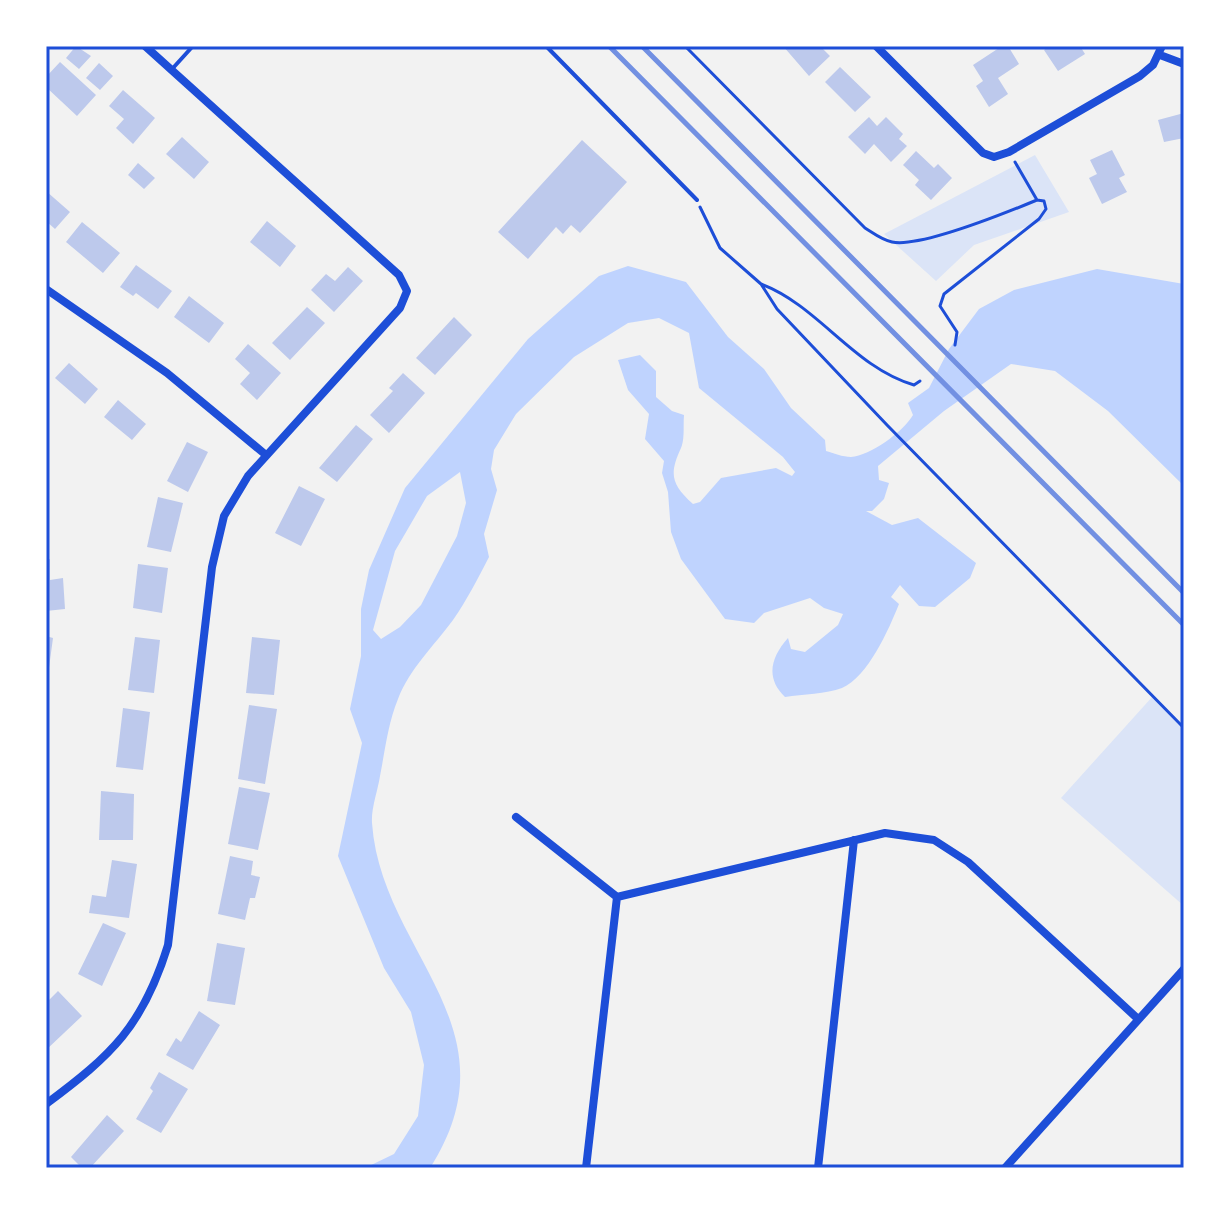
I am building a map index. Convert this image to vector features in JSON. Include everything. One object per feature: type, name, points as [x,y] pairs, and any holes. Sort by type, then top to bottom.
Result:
[{"type":"street","points":[[46,1104],[92,1070],[134,1025],[160,971],[168,945],[217,539],[235,495],[266,455],[400,308],[407,291],[399,275],[145,46]]},
{"type":"street","points":[[876,46],[983,153],[994,157],[1009,152],[1140,76],[1161,50],[1184,64]]},
{"type":"street","points":[[46,289],[167,373],[266,455]]},
{"type":"street","points":[[516,817],[617,897]]},
{"type":"street","points":[[617,897],[885,833],[914,835],[934,840],[952,851],[1138,1019]]},
{"type":"street","points":[[818,1168],[854,840]]},
{"type":"street","points":[[586,1168],[617,897]]},
{"type":"street","points":[[1005,1168],[1184,969]]},
{"type":"lane","points":[[171,70],[193,46]]},
{"type":"lane","points":[[546,46],[697,200]]},
{"type":"path","points":[[685,46],[865,228],[885,240],[899,243],[920,240],[990,220],[1037,200],[1044,201],[1046,209],[1039,219],[944,294],[942,313],[957,332],[955,345]]},
{"type":"path","points":[[1009,152],[1037,200]]},
{"type":"path","points":[[697,200],[720,248],[761,284],[777,309],[887,425],[1184,728]]},
{"type":"path","points":[[761,284],[792,298],[882,371],[914,385],[920,381]]},
{"type":"shaded area","points":[[1035,155],[1069,212],[974,245],[936,281],[884,234]]},
{"type":"shaded area","points":[[1153,696],[1184,728],[1184,906],[1061,798]]},
{"type":"water","points":[[628,266],[686,282],[728,337],[764,369],[791,408],[825,440],[826,451],[851,457],[886,442],[902,428],[913,415],[908,403],[929,388],[949,349],[979,309],[1014,290],[1097,269],[1184,284],[1184,486],[1108,411],[1055,371],[1011,364],[944,411],[878,466],[879,480],[889,483],[884,499],[872,511],[866,511],[892,525],[918,518],[976,563],[970,578],[935,607],[919,606],[900,585],[891,597],[899,604],[890,626],[869,663],[852,682],[836,690],[785,697],[773,675],[774,660],[782,645],[788,638],[791,649],[805,652],[838,625],[843,614],[824,608],[810,598],[764,613],[754,623],[725,619],[681,559],[671,532],[668,492],[662,473],[664,461],[645,439],[649,414],[628,390],[618,360],[640,355],[656,371],[656,397],[672,411],[684,415],[683,440],[674,478],[693,504],[700,502],[721,478],[776,468],[792,476],[795,472],[783,457],[699,388],[689,333],[659,318],[628,323],[574,357],[516,414],[494,450],[491,469],[497,490],[484,534],[489,557],[446,630],[409,677],[392,718],[372,823],[381,869],[454,1031],[460,1073],[454,1118],[430,1168],[365,1168],[394,1154],[418,1116],[424,1065],[411,1012],[384,968],[338,856],[362,743],[350,709],[361,656],[361,609],[369,570],[405,488],[528,339],[599,276]],"holes":[[[460,472],[466,503],[457,536],[421,605],[400,627],[381,639],[373,630],[395,551],[427,496]]]},
{"type":"building","points":[[76,46],[91,56],[79,69],[66,58]]},
{"type":"building","points":[[783,46],[820,46],[830,56],[809,76]]},
{"type":"building","points":[[1002,46],[1008,46],[1019,64],[998,78],[1008,94],[989,107],[976,86],[983,81],[973,65]]},
{"type":"building","points":[[1049,46],[1080,46],[1085,54],[1058,71],[1044,50]]},
{"type":"building","points":[[60,62],[96,95],[77,116],[46,87],[46,77]]},
{"type":"building","points":[[99,63],[113,76],[100,90],[86,78]]},
{"type":"building","points":[[840,67],[871,97],[855,112],[825,82]]},
{"type":"building","points":[[123,90],[155,118],[133,144],[116,128],[124,119],[109,106]]},
{"type":"building","points":[[1184,113],[1184,138],[1164,142],[1158,120]]},
{"type":"building","points":[[869,117],[877,126],[886,117],[903,134],[899,139],[907,146],[891,162],[874,144],[865,154],[848,137]]},
{"type":"building","points":[[182,137],[209,162],[194,179],[166,154]]},
{"type":"building","points":[[582,140],[627,182],[580,233],[571,225],[563,234],[556,227],[528,259],[498,232]]},
{"type":"building","points":[[1112,150],[1125,175],[1119,178],[1127,192],[1102,204],[1089,178],[1097,174],[1090,160]]},
{"type":"building","points":[[916,151],[934,168],[938,164],[952,178],[931,200],[915,185],[919,180],[903,165]]},
{"type":"building","points":[[138,163],[155,178],[144,189],[128,175]]},
{"type":"building","points":[[46,191],[70,212],[55,229],[46,221]]},
{"type":"building","points":[[267,221],[296,246],[280,267],[250,242]]},
{"type":"building","points":[[82,222],[120,253],[103,273],[66,242]]},
{"type":"building","points":[[136,265],[172,291],[158,309],[136,293],[133,296],[120,287]]},
{"type":"building","points":[[348,267],[363,281],[334,312],[311,290],[326,274],[335,281]]},
{"type":"building","points":[[189,296],[224,323],[209,343],[174,317]]},
{"type":"building","points":[[307,307],[325,323],[290,360],[272,343]]},
{"type":"building","points":[[454,317],[472,335],[435,375],[416,358]]},
{"type":"building","points":[[248,344],[281,373],[257,400],[240,384],[250,373],[235,359]]},
{"type":"building","points":[[69,363],[98,389],[85,404],[55,378]]},
{"type":"building","points":[[403,373],[425,393],[389,433],[370,415],[393,391],[389,388]]},
{"type":"building","points":[[118,400],[146,424],[132,440],[104,417]]},
{"type":"building","points":[[356,425],[373,439],[337,482],[319,468]]},
{"type":"building","points":[[187,442],[208,452],[188,492],[167,481]]},
{"type":"building","points":[[299,486],[325,499],[301,546],[275,533]]},
{"type":"building","points":[[158,497],[183,503],[171,552],[147,547]]},
{"type":"building","points":[[50,559],[50,580],[63,578],[65,609],[46,611],[46,560]]},
{"type":"building","points":[[138,564],[168,568],[162,613],[133,608]]},
{"type":"building","points":[[46,636],[53,638],[48,675],[46,675]]},
{"type":"building","points":[[135,637],[160,640],[154,693],[128,690]]},
{"type":"building","points":[[252,637],[280,640],[274,695],[246,693]]},
{"type":"building","points":[[249,705],[277,709],[265,784],[238,779]]},
{"type":"building","points":[[123,708],[150,712],[143,770],[116,767]]},
{"type":"building","points":[[239,787],[270,793],[258,850],[228,844]]},
{"type":"building","points":[[101,791],[134,794],[133,840],[99,840]]},
{"type":"building","points":[[230,856],[253,861],[251,875],[260,877],[255,898],[250,898],[245,920],[218,914]]},
{"type":"building","points":[[112,860],[137,864],[129,918],[89,913],[92,895],[106,897]]},
{"type":"building","points":[[103,923],[126,933],[102,986],[78,974]]},
{"type":"building","points":[[217,943],[245,948],[235,1005],[207,1001]]},
{"type":"building","points":[[58,991],[82,1016],[46,1050],[46,1003]]},
{"type":"building","points":[[199,1011],[220,1025],[193,1070],[166,1055],[176,1038],[181,1042]]},
{"type":"building","points":[[159,1072],[188,1089],[161,1133],[136,1119],[153,1091],[150,1088]]},
{"type":"building","points":[[107,1115],[124,1131],[90,1168],[82,1168],[71,1157]]},
{"type":"railway","points":[[609,46],[1184,625]]},
{"type":"railway","points":[[642,46],[1184,593]]}]
